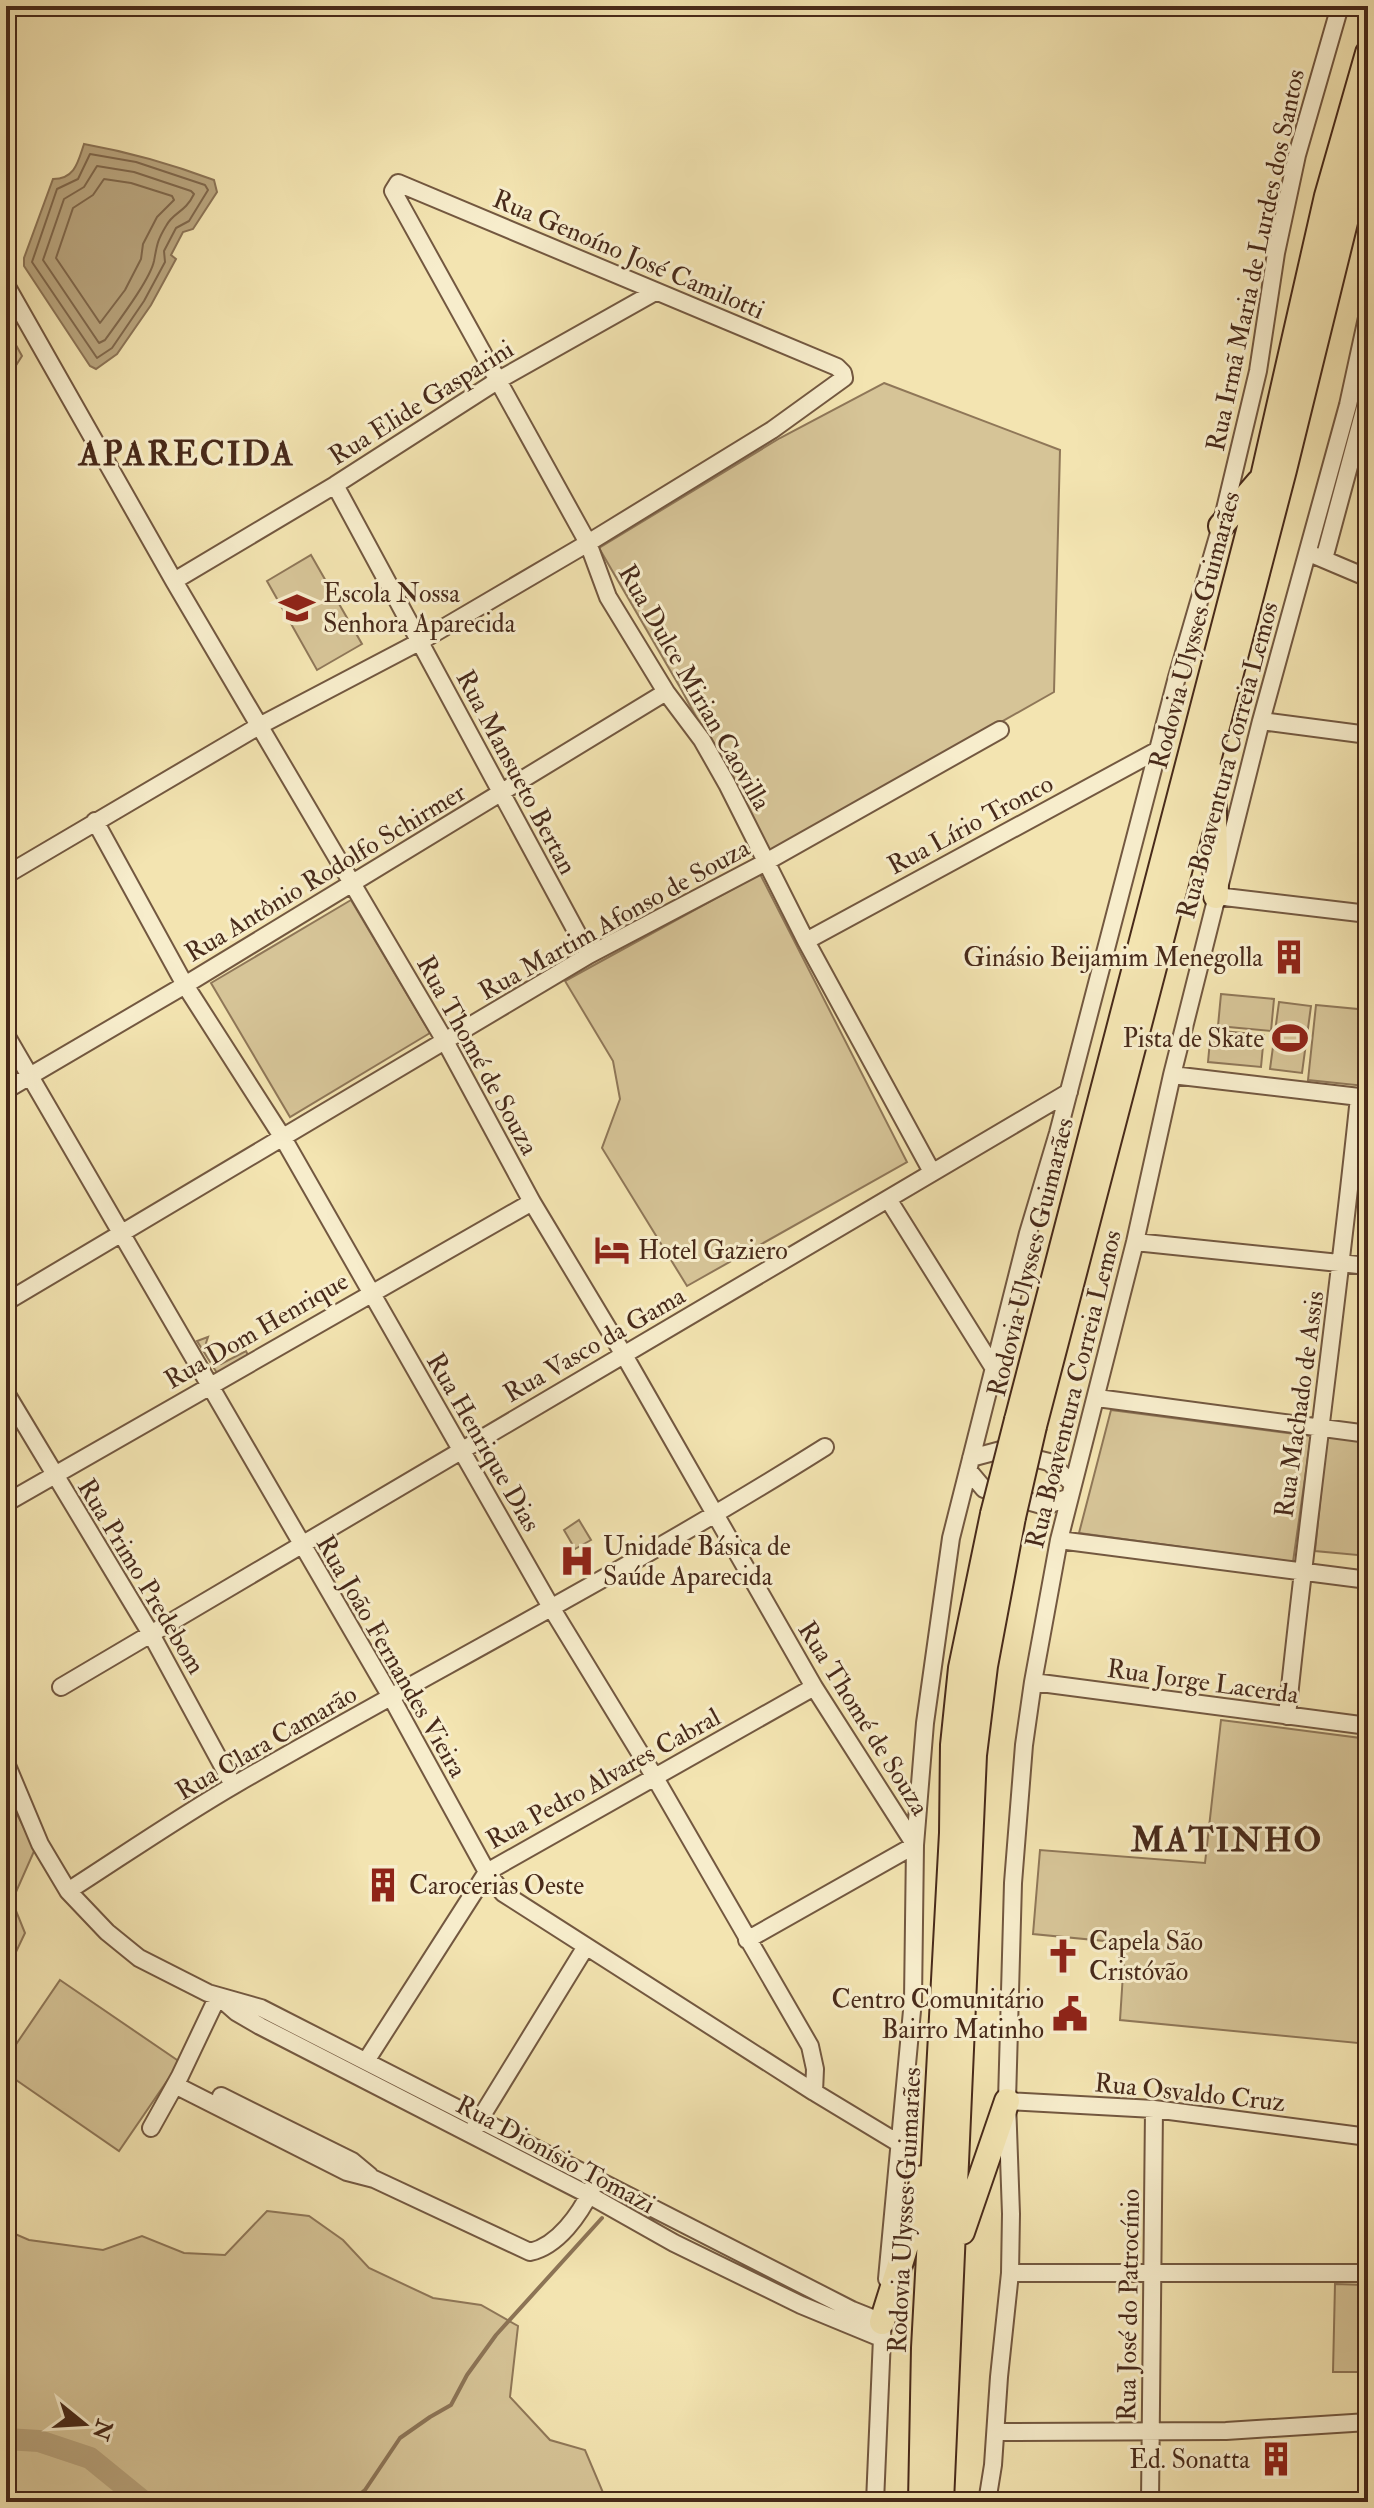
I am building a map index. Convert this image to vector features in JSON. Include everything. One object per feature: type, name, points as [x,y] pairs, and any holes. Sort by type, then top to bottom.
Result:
[{"type":"highway","name":"Rodovia Ulysses Guimarães","points":[[921,2502],[924,2348],[952,1833],[953,1745],[961,1668],[1003,1515],[1263,477],[1327,196],[1368,53]]},
{"type":"highway","name":"Rodovia Ulysses Guimarães","points":[[1025,1423],[1212,747],[1368,129]]},
{"type":"highway","points":[[1221,526],[1263,477]]},
{"type":"highway","points":[[1212,747],[1216,896]]},
{"type":"highway","name":"Rodovia Ulysses Guimarães","points":[[941,2502],[974,1755],[1003,1515]]},
{"type":"highway","points":[[954,2257],[1007,2101]]},
{"type":"highway","points":[[881,2330],[908,2239],[938,2117]]},
{"type":"street","name":"Rua Irmã Maria de Lurdes dos Santos","points":[[875,2494],[881,2330],[913,2000],[915,1845],[925,1723],[951,1538],[1028,1233],[1069,1092],[1158,750],[1221,526],[1258,371],[1276,253],[1297,155],[1340,6]]},
{"type":"street","name":"Rua Genoíno José Camilotti","points":[[394,186],[398,183],[837,367],[843,373],[842,382],[772,430],[588,543]]},
{"type":"street","name":"Rua Dulce Mirian Caovilla","points":[[394,186],[393,191],[588,543],[608,597],[666,692],[715,762],[806,941],[932,1172]]},
{"type":"street","name":"Rua Thomé de Souza","points":[[6,285],[174,581],[445,1041],[532,1202],[624,1355],[814,1687],[915,1845]]},
{"type":"street","name":"Rua Elide Gasparini","points":[[174,581],[335,485],[497,381],[655,292]]},
{"type":"street","name":"Rua Boaventura Correia Lemos","points":[[987,2502],[1010,2273],[1007,2101],[1013,1883],[1024,1745],[1033,1682],[1061,1533],[1097,1398],[1172,1075],[1261,721],[1307,552],[1362,405],[1368,313]]},
{"type":"street","points":[[1324,559],[1362,405]]},
{"type":"street","name":"Rua Mansueto Bertan","points":[[335,485],[589,955]]},
{"type":"street","points":[[6,875],[259,726],[421,641],[588,543]]},
{"type":"street","points":[[1307,552],[1368,578]]},
{"type":"street","name":"Rua Antônio Rodolfo Schirmer","points":[[6,1090],[185,985],[666,692]]},
{"type":"street","points":[[1261,721],[1368,735]]},
{"type":"street","name":"Rua Martim Afonso de Souza","points":[[6,1302],[589,955],[766,862],[1000,730]]},
{"type":"street","name":"Rua Lírio Tronco","points":[[806,941],[1158,750]]},
{"type":"street","name":"Rua Henrique Dias","points":[[95,821],[185,985],[283,1138],[552,1609],[654,1776],[810,2046],[815,2069],[814,2092]]},
{"type":"street","points":[[1216,896],[1368,914]]},
{"type":"street","name":"Rua João Fernandes Vieira","points":[[6,1035],[391,1697],[487,1872],[503,1893],[585,1948],[900,2144]]},
{"type":"street","points":[[1172,1075],[1363,1098]]},
{"type":"street","name":"Rua Vasco da Gama","points":[[61,1687],[1069,1092]]},
{"type":"street","name":"Rua Machado de Assis","points":[[1287,1716],[1302,1570],[1363,1098]]},
{"type":"street","points":[[888,1199],[993,1367]]},
{"type":"street","name":"Rua Dom Henrique","points":[[6,1503],[532,1202]]},
{"type":"street","points":[[1135,1242],[1368,1266]]},
{"type":"street","name":"Rua Primo Predebom","points":[[6,1393],[151,1634],[233,1785]]},
{"type":"street","points":[[1097,1398],[1368,1434]]},
{"type":"street","points":[[979,1424],[1001,1450],[1049,1462],[1083,1448]]},
{"type":"street","name":"Rua Clara Camarão","points":[[68,1891],[233,1785],[717,1515],[825,1447]]},
{"type":"street","points":[[984,1489],[969,1464],[1001,1450]]},
{"type":"street","points":[[1045,1506],[1072,1490],[1049,1462]]},
{"type":"street","points":[[960,1501],[984,1489],[1045,1506],[1061,1533],[1368,1580]]},
{"type":"street","name":"Rua Jorge Lacerda","points":[[1033,1682],[1368,1726]]},
{"type":"street","name":"Rua Pedro Alvares Cabral","points":[[366,2061],[487,1872],[814,1687]]},
{"type":"street","name":"Rua Dionísio Tomazi","points":[[6,1763],[40,1844],[68,1891],[107,1932],[139,1958],[218,1996],[261,2008],[553,2157],[674,2243],[801,2305],[881,2330]]},
{"type":"street","points":[[747,1940],[915,1845]]},
{"type":"street","points":[[471,2135],[585,1948]]},
{"type":"street","points":[[151,2128],[218,1996]]},
{"type":"street","name":"Rua Dionísio Tomazi","points":[[218,1996],[236,2012],[260,2026],[543,2172],[593,2188],[687,2226],[808,2288],[881,2330]]},
{"type":"street","points":[[177,2081],[347,2172],[374,2179],[530,2252],[544,2249],[559,2236],[593,2188]]},
{"type":"street","name":"Rua Osvaldo Cruz","points":[[1007,2101],[1154,2109],[1368,2137]]},
{"type":"street","name":"Rua José do Patrocínio","points":[[1150,2502],[1154,2109]]},
{"type":"street","points":[[543,2172],[553,2157]]},
{"type":"street","points":[[674,2243],[687,2226]]},
{"type":"street","points":[[730,2271],[741,2254]]},
{"type":"street","points":[[1010,2273],[1368,2273]]},
{"type":"street","points":[[801,2305],[808,2288]]},
{"type":"street","points":[[996,2432],[1226,2431],[1368,2422]]},
{"type":"shaded area","points":[[6,334],[11,336],[22,356],[6,381]]},
{"type":"shaded area","points":[[884,383],[1060,450],[1054,692],[770,853],[681,689],[599,548],[780,438]]},
{"type":"shaded area","points":[[311,555],[362,644],[317,670],[267,581]]},
{"type":"shaded area","points":[[760,874],[907,1162],[687,1286],[602,1148],[620,1099],[613,1061],[565,981]]},
{"type":"shaded area","points":[[351,900],[430,1033],[290,1117],[211,983]]},
{"type":"shaded area","points":[[1221,994],[1274,999],[1271,1031],[1218,1026]]},
{"type":"shaded area","name":"Pista de Skate","points":[[1279,1002],[1311,1006],[1302,1073],[1270,1069]]},
{"type":"shaded area","points":[[1316,1005],[1368,1010],[1365,1086],[1308,1080]]},
{"type":"shaded area","points":[[1211,1030],[1264,1035],[1261,1067],[1208,1062]]},
{"type":"shaded area","points":[[208,1337],[206,1343],[221,1364],[246,1351],[248,1355],[217,1373],[197,1341]]},
{"type":"shaded area","points":[[1111,1410],[1311,1436],[1293,1562],[1079,1533]]},
{"type":"shaded area","points":[[1327,1434],[1368,1438],[1368,1556],[1315,1551]]},
{"type":"shaded area","points":[[579,1520],[591,1540],[575,1549],[564,1530]]},
{"type":"shaded area","points":[[1221,1720],[1368,1739],[1368,2044],[1120,2020],[1125,1943],[1033,1934],[1040,1850],[1205,1863]]},
{"type":"shaded area","points":[[6,1793],[35,1849],[12,1901],[25,1933],[6,1973]]},
{"type":"shaded area","points":[[60,1980],[180,2062],[119,2151],[6,2073],[6,2059]]},
{"type":"shaded area","points":[[267,2211],[309,2216],[343,2240],[369,2268],[433,2298],[481,2305],[518,2326],[510,2397],[550,2440],[585,2450],[607,2502],[6,2502],[6,2230],[29,2240],[103,2250],[142,2236],[184,2253],[225,2255]]},
{"type":"shaded area","points":[[1335,2284],[1366,2285],[1364,2372],[1333,2372]]},
{"type":"water","points":[[84,144],[198,174],[214,180],[217,192],[193,229],[183,232],[171,255],[176,259],[151,305],[117,354],[96,369],[90,366],[24,266],[24,258],[53,179],[71,173]]},
{"type":"waterway","points":[[351,2502],[365,2490],[400,2438],[451,2405],[467,2375],[496,2335],[602,2218]]},
{"type":"waterway","points":[[6,2439],[39,2441],[90,2458],[144,2502]]},
{"type":"place","name":"Escola Nossa Senhora Aparecida","points":[[297,608]]},
{"type":"place","name":"Ginásio Beijamim Menegolla","points":[[1289,957]]},
{"type":"place","name":"Pista de Skate","points":[[1290,1038]]},
{"type":"place","name":"Hotel Gaziero","points":[[612,1250]]},
{"type":"place","name":"Unidade Básica de Saúde Aparecida","points":[[577,1561]]},
{"type":"place","name":"Carocerias Oeste","points":[[383,1885]]},
{"type":"place","name":"Capela São Cristóvão","points":[[1063,1956]]},
{"type":"place","name":"Centro Comunitário Bairro Matinho","points":[[1070,2014]]},
{"type":"place","name":"Ed. Sonatta","points":[[1276,2459]]},
{"type":"district","name":"APARECIDA","points":[[187,453]]},
{"type":"district","name":"MATINHO","points":[[1227,1839]]}]
